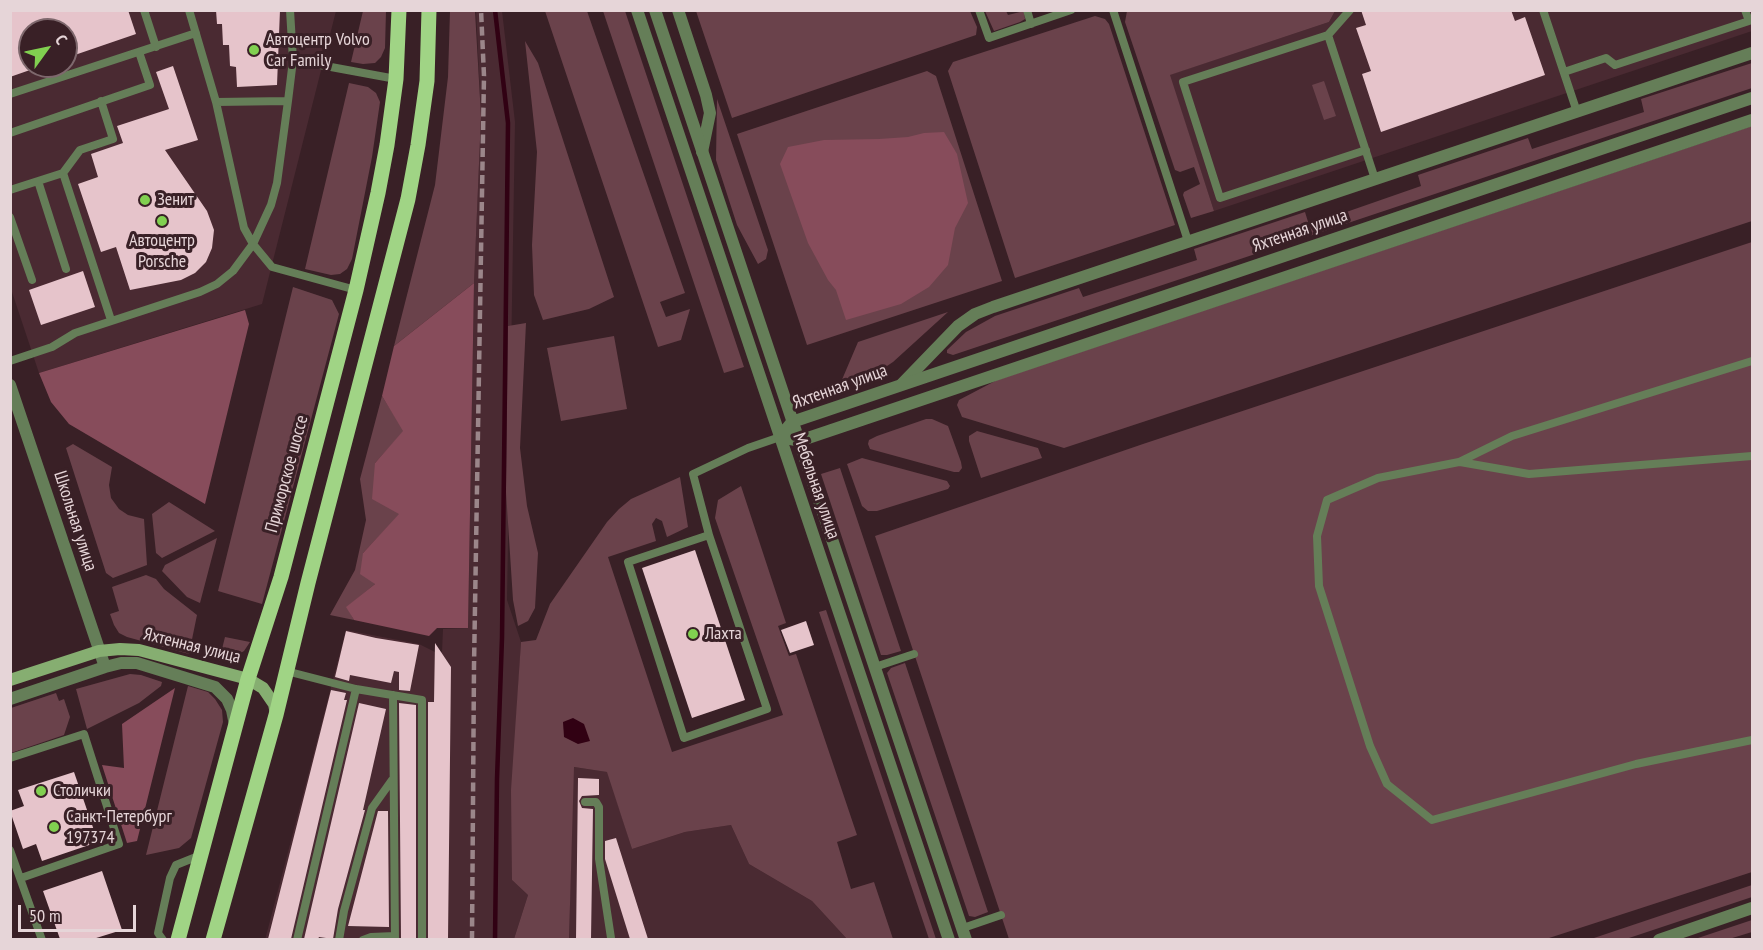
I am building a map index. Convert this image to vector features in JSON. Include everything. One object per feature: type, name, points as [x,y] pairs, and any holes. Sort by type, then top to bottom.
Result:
[{"type":"main road","name":"Приморское шоссе","points":[[178,939],[248,679],[281,577],[356,290],[378,194],[396,79],[399,10]]},
{"type":"main road","points":[[213,939],[276,715],[408,199],[427,81],[429,10]]},
{"type":"main road","name":"Яхтенная улица","points":[[10,680],[99,651],[139,650],[248,679],[263,688],[274,704],[276,715]]},
{"type":"street","name":"Мебельная улица","points":[[637,10],[949,939]]},
{"type":"street","name":"Мебельная улица","points":[[655,10],[965,934]]},
{"type":"street","points":[[678,10],[710,113],[702,152]]},
{"type":"street","points":[[902,384],[958,326],[975,314],[1752,53]]},
{"type":"street","name":"Яхтенная улица","points":[[1752,98],[792,422],[780,437],[799,441],[1752,120]]},
{"type":"street","name":"Школьная улица","points":[[11,390],[105,667]]},
{"type":"street","name":"Яхтенная улица","points":[[10,699],[105,667],[121,663],[137,663],[215,687],[227,699],[235,726]]},
{"type":"street","points":[[1659,939],[1752,908]]},
{"type":"lane","points":[[144,10],[156,46]]},
{"type":"lane","points":[[189,10],[216,102],[244,228],[253,244],[272,267],[356,290]]},
{"type":"lane","points":[[10,362],[52,347],[75,333],[200,292],[217,284],[233,271],[253,244],[271,205],[277,183],[293,60],[290,10]]},
{"type":"lane","points":[[979,10],[989,38],[1071,10]]},
{"type":"lane","points":[[1027,10],[1031,24]]},
{"type":"lane","points":[[1113,10],[1188,241]]},
{"type":"lane","points":[[1350,10],[1328,35],[1183,82],[1220,198],[1366,150]]},
{"type":"lane","points":[[1543,10],[1577,112]]},
{"type":"lane","points":[[1564,72],[1606,58],[1616,65],[1749,21],[1745,10]]},
{"type":"lane","points":[[10,94],[195,33]]},
{"type":"lane","points":[[1328,35],[1375,179]]},
{"type":"lane","points":[[10,133],[150,85],[139,52]]},
{"type":"lane","points":[[293,60],[396,79]]},
{"type":"lane","points":[[10,190],[63,173],[80,150],[113,139],[101,101]]},
{"type":"lane","points":[[216,102],[288,101]]},
{"type":"lane","points":[[63,173],[111,320]]},
{"type":"lane","points":[[38,181],[66,269]]},
{"type":"lane","points":[[10,217],[32,280]]},
{"type":"lane","points":[[1752,361],[1512,436],[1459,462],[1378,478],[1326,500],[1317,536],[1319,586],[1370,746],[1387,784],[1432,820],[1636,764],[1752,740]]},
{"type":"lane","points":[[709,535],[628,562],[684,738],[767,710],[709,535],[693,474],[748,448],[780,437]]},
{"type":"lane","points":[[1459,462],[1529,474],[1752,456]]},
{"type":"lane","points":[[875,667],[914,654]]},
{"type":"lane","points":[[286,671],[356,689],[422,700],[422,939]]},
{"type":"lane","points":[[297,939],[356,689]]},
{"type":"lane","points":[[363,939],[395,938],[393,695]]},
{"type":"lane","points":[[10,758],[84,734],[119,844],[21,878]]},
{"type":"lane","points":[[339,939],[344,911],[372,808],[392,780]]},
{"type":"lane","points":[[585,802],[596,802],[599,807],[599,858],[612,939]]},
{"type":"lane","points":[[10,850],[42,939]]},
{"type":"lane","points":[[163,939],[158,933],[170,878],[176,865],[201,854]]},
{"type":"lane","points":[[965,934],[1001,915]]},
{"type":"shaded area","points":[[10,11],[336,11],[262,304],[39,373],[11,289]]},
{"type":"shaded area","points":[[363,11],[386,11],[385,48],[375,63],[351,62]]},
{"type":"shaded area","points":[[450,11],[475,11],[481,116],[474,283],[394,346],[435,185],[448,77]]},
{"type":"shaded area","points":[[476,11],[502,11],[515,122],[507,600],[521,642],[512,880],[528,895],[514,939],[265,940],[346,630],[419,644],[435,652],[442,652],[443,629],[468,628],[474,283],[481,116]]},
{"type":"shaded area","points":[[545,11],[587,11],[685,293],[660,302],[666,317],[690,309],[681,340],[658,347]]},
{"type":"shaded area","points":[[603,11],[625,11],[744,367],[724,373]]},
{"type":"shaded area","points":[[696,11],[970,11],[977,27],[976,35],[732,118]]},
{"type":"shaded area","points":[[985,11],[1006,11],[1008,15],[1024,11],[1025,19],[994,31]]},
{"type":"shaded area","points":[[1127,11],[1335,11],[1329,22],[1170,75],[1214,211],[1191,218],[1183,195],[1184,192],[1200,184],[1194,167],[1180,172],[1175,170],[1125,22]]},
{"type":"shaded area","points":[[1335,11],[1752,11],[1752,31],[1214,211],[1169,75],[1329,22]]},
{"type":"shaded area","points":[[1095,16],[1105,19],[1109,24],[1175,225],[1015,278],[948,71],[953,62]]},
{"type":"shaded area","points":[[525,41],[538,63],[614,297],[589,309],[543,320],[534,295],[532,245],[537,152]]},
{"type":"shaded area","points":[[1752,63],[1752,88],[953,355],[947,353],[947,350],[966,332],[995,316],[1079,288],[1083,297],[1197,260],[1194,249],[1305,212],[1309,225],[1421,186],[1418,175],[1528,138],[1532,149],[1644,112],[1641,99]]},
{"type":"shaded area","points":[[927,71],[936,76],[1002,281],[807,345],[737,134]]},
{"type":"shaded area","points":[[1324,81],[1336,116],[1324,120],[1312,85]]},
{"type":"shaded area","points":[[349,83],[368,87],[376,93],[380,102],[352,259],[347,269],[340,274],[331,275],[305,269]]},
{"type":"shaded area","points":[[717,99],[768,250],[766,259],[758,264],[737,225],[716,160]]},
{"type":"shaded area","points":[[1752,126],[1752,221],[1064,448],[962,417],[957,405],[959,400],[997,380]]},
{"type":"shaded area","points":[[944,132],[957,154],[968,203],[955,228],[948,265],[929,287],[901,304],[846,320],[836,290],[808,243],[780,164],[788,147],[824,140],[879,139]]},
{"type":"shaded area","points":[[1752,242],[1752,872],[1546,939],[1009,939],[875,536],[1143,444]]},
{"type":"shaded area","points":[[474,283],[468,628],[437,628],[429,636],[354,620],[346,607],[375,584],[360,574],[363,553],[399,514],[372,499],[375,463],[403,431],[382,396],[394,346]]},
{"type":"shaded area","points":[[293,287],[332,300],[339,314],[262,604],[218,591]]},
{"type":"shaded area","points":[[245,310],[249,324],[205,504],[69,424],[51,402],[39,373]]},
{"type":"shaded area","points":[[948,312],[893,362],[881,370],[841,382],[858,342]]},
{"type":"shaded area","points":[[526,323],[520,448],[527,506],[538,553],[535,608],[528,621],[518,626],[513,600],[506,492],[508,326]]},
{"type":"shaded area","points":[[614,336],[627,409],[561,421],[547,348]]},
{"type":"shaded area","points":[[382,396],[404,431],[375,463],[400,514],[363,553],[375,584],[347,607],[354,620],[330,615],[355,570],[366,520],[360,479]]},
{"type":"shaded area","points":[[926,419],[932,419],[948,426],[961,462],[962,468],[959,472],[870,449],[869,440]]},
{"type":"shaded area","points":[[977,431],[1038,448],[1042,458],[981,478],[969,441],[969,436]]},
{"type":"shaded area","points":[[73,444],[112,467],[109,485],[111,498],[119,509],[128,515],[144,519],[147,565],[113,578],[106,573],[66,448]]},
{"type":"shaded area","points":[[862,458],[947,481],[950,486],[948,489],[877,511],[868,511],[862,506],[847,464]]},
{"type":"shaded area","points":[[840,468],[901,651],[881,655],[821,474]]},
{"type":"shaded area","points":[[680,477],[688,527],[667,537],[662,521],[656,518],[652,524],[656,541],[608,557],[672,752],[783,715],[715,518],[718,500],[741,486],[786,623],[778,626],[789,656],[796,654],[857,835],[837,842],[851,889],[874,882],[893,939],[847,939],[812,901],[749,864],[731,825],[685,832],[632,849],[607,772],[574,767],[569,939],[514,939],[528,895],[512,880],[511,790],[521,642],[536,640],[550,604],[607,522],[619,509],[631,499]]},
{"type":"shaded area","points":[[169,502],[215,531],[162,558],[156,553],[152,514]]},
{"type":"shaded area","points":[[217,538],[200,603],[187,597],[162,571],[165,565]]},
{"type":"shaded area","points":[[146,575],[156,579],[164,589],[197,615],[189,654],[127,637],[119,633],[114,625],[110,614],[119,611],[112,587]]},
{"type":"shaded area","points":[[826,610],[936,939],[929,939],[819,612]]},
{"type":"shaded area","points":[[225,637],[250,642],[244,651],[234,657],[219,661]]},
{"type":"shaded area","points":[[905,663],[988,912],[975,917],[969,916],[887,673],[891,668]]},
{"type":"shaded area","points":[[130,674],[162,682],[161,686],[139,703],[87,729],[76,689]]},
{"type":"shaded area","points":[[188,686],[208,692],[215,699],[222,710],[223,722],[191,838],[179,848],[146,855]]},
{"type":"shaded area","points":[[175,688],[137,841],[127,843],[102,765],[124,768],[122,724]]},
{"type":"shaded area","points":[[56,693],[59,701],[64,699],[70,717],[64,735],[11,753],[11,708]]},
{"type":"shaded area","points":[[573,718],[584,724],[590,741],[578,744],[564,737],[563,722]]},
{"type":"shaded area","points":[[573,767],[608,772],[632,849],[685,832],[731,825],[749,864],[812,901],[847,939],[569,940]]},
{"type":"shaded area","points":[[1752,885],[1752,897],[1626,939],[1591,939]]},
{"type":"shaded area","points":[[1752,920],[1752,932],[1729,939],[1695,939]]},
{"type":"building","points":[[10,10],[128,10],[136,34],[78,54],[78,18],[18,18],[18,74],[10,77]]},
{"type":"building","name":"Автоцентр Volvo Car Family","points":[[216,10],[280,10],[277,85],[237,87],[236,67],[230,66],[229,45],[223,45],[222,24],[217,24]]},
{"type":"building","points":[[1361,10],[1511,10],[1515,21],[1525,17],[1545,75],[1381,132],[1362,74],[1371,71],[1356,28],[1366,25]]},
{"type":"building","name":"Автоцентр Porsche","points":[[173,66],[198,140],[165,150],[207,211],[214,230],[212,248],[206,262],[195,273],[181,280],[130,290],[116,247],[101,252],[78,184],[98,177],[91,154],[123,143],[117,126],[169,109],[156,72]]},
{"type":"building","points":[[83,271],[95,307],[41,325],[29,290]]},
{"type":"building","name":"Лахта","points":[[695,550],[745,700],[692,718],[642,568]]},
{"type":"building","points":[[806,621],[814,645],[790,653],[781,630]]},
{"type":"building","points":[[346,631],[419,645],[410,691],[399,690],[399,672],[394,671],[391,683],[350,675],[349,681],[335,677]]},
{"type":"building","points":[[435,643],[451,667],[448,939],[428,939],[428,702],[434,702]]},
{"type":"building","points":[[331,690],[346,693],[344,700],[347,700],[291,939],[268,939]]},
{"type":"building","points":[[359,703],[386,709],[363,810],[365,810],[338,909],[333,939],[319,937],[318,939],[304,939]]},
{"type":"building","points":[[399,703],[416,705],[416,939],[401,939]]},
{"type":"building","name":"Санкт-Петербург 197374","points":[[74,772],[98,842],[42,861],[36,844],[23,849],[10,811],[24,806],[18,790]]},
{"type":"building","points":[[578,778],[599,779],[599,795],[582,796],[579,801],[582,808],[593,809],[591,939],[576,939]]},
{"type":"building","points":[[378,811],[388,811],[389,927],[348,926]]},
{"type":"building","points":[[616,838],[648,939],[630,939],[605,859],[605,841]]},
{"type":"building","points":[[102,871],[122,930],[93,939],[60,939],[43,891]]},
{"type":"waterway","points":[[495,10],[508,123],[502,638],[495,940]]},
{"type":"railway","points":[[472,940],[474,666],[484,76],[481,10]]},
{"type":"place","name":"Автоцентр Volvo Car Family","points":[[254,50]]},
{"type":"place","name":"Зенит","points":[[145,200]]},
{"type":"place","name":"Автоцентр Porsche","points":[[162,221]]},
{"type":"place","name":"Лахта","points":[[693,634]]},
{"type":"place","name":"Столички","points":[[41,791]]},
{"type":"place","name":"Санкт-Петербург 197374","points":[[54,827]]}]
